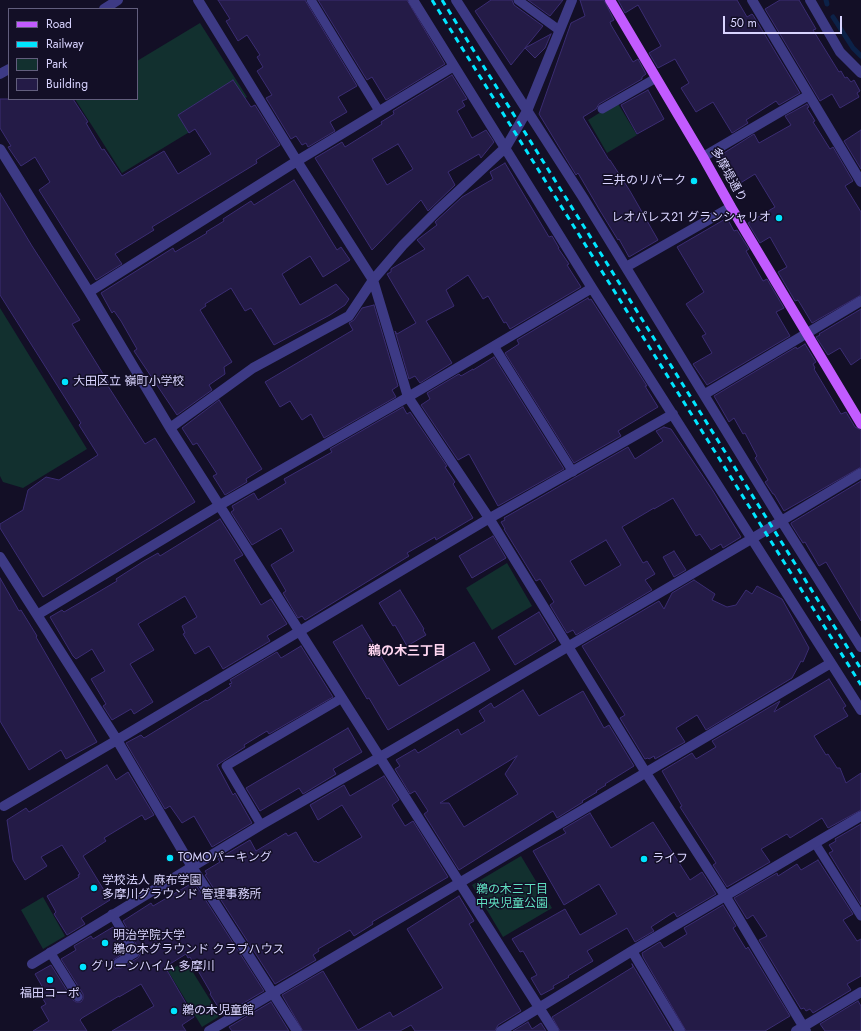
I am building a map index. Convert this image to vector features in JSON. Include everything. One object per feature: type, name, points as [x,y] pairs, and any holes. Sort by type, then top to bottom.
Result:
[{"type":"main road","name":"多摩堤通り","points":[[610,0],[703,157],[730,207],[861,424]]},
{"type":"street","points":[[106,8],[118,0]]},
{"type":"street","points":[[198,0],[297,161],[373,280],[408,397],[489,518],[646,773],[726,897],[802,1030],[861,992]]},
{"type":"street","points":[[414,0],[592,288],[861,710]]},
{"type":"street","points":[[456,0],[584,199],[781,520],[861,646]]},
{"type":"street","points":[[170,428],[253,368],[349,316],[373,280],[408,240],[506,147],[527,111],[572,0]]},
{"type":"street","points":[[752,0],[861,182]]},
{"type":"street","points":[[810,0],[840,52],[861,73]]},
{"type":"street","points":[[89,292],[297,161],[454,66]]},
{"type":"street","points":[[703,157],[809,96]]},
{"type":"street","points":[[0,149],[89,292],[170,428],[301,631],[554,1031]]},
{"type":"street","points":[[626,267],[730,207]]},
{"type":"street","points":[[37,615],[220,505],[408,397],[592,288]]},
{"type":"street","points":[[705,394],[861,301]]},
{"type":"street","points":[[4,806],[489,518],[573,472],[673,414]]},
{"type":"street","points":[[32,964],[112,914],[261,825],[380,757],[861,473]]},
{"type":"street","points":[[0,557],[117,740],[192,867],[297,1031]]},
{"type":"street","points":[[209,1031],[831,663]]},
{"type":"street","points":[[501,1031],[632,951],[726,897],[861,816]]},
{"type":"street","points":[[632,951],[680,1031]]},
{"type":"lane","points":[[311,0],[379,111]]},
{"type":"lane","points":[[518,0],[559,30]]},
{"type":"lane","points":[[602,109],[656,78]]},
{"type":"lane","points":[[494,346],[573,472]]},
{"type":"lane","points":[[261,825],[226,766],[342,698]]},
{"type":"lane","points":[[815,843],[861,916]]},
{"type":"lane","points":[[112,914],[136,953],[118,963]]},
{"type":"lane","points":[[50,952],[78,997]]},
{"type":"green space","points":[[200,23],[247,97],[122,173],[76,100],[138,100],[138,60]]},
{"type":"green space","points":[[617,102],[637,135],[607,153],[588,120]]},
{"type":"green space","points":[[0,308],[87,449],[23,488],[3,482],[0,476]]},
{"type":"green space","points":[[507,563],[532,606],[492,630],[466,588]]},
{"type":"green space","name":"鵜の木三丁目 中央児童公園","points":[[521,856],[552,908],[503,937],[472,885]]},
{"type":"green space","points":[[43,897],[65,936],[43,949],[21,910]]},
{"type":"green space","points":[[186,961],[220,1016],[202,1027],[168,971]]},
{"type":"building","points":[[218,0],[305,0],[357,86],[338,97],[347,112],[330,122],[335,131],[308,147],[306,143],[302,145],[296,136],[291,139],[266,98],[272,95],[257,71],[263,67],[257,57],[260,55],[247,35],[238,41],[226,21],[230,19]]},
{"type":"building","points":[[318,0],[407,0],[445,64],[386,100],[372,77],[367,80]]},
{"type":"building","points":[[491,0],[512,0],[514,5],[543,26],[511,65],[475,11]]},
{"type":"building","points":[[528,0],[563,0],[550,16]]},
{"type":"building","points":[[580,0],[604,0],[614,20],[610,22],[611,25],[633,62],[638,59],[646,74],[642,77],[642,79],[599,104],[596,109],[583,117],[630,191],[658,240],[629,257],[578,173],[576,175],[539,114],[571,23],[585,16]]},
{"type":"building","points":[[618,0],[737,0],[747,17],[752,14],[753,15],[800,93],[779,105],[776,101],[746,120],[748,123],[732,133],[713,102],[696,112],[681,88],[689,83],[675,59],[658,68],[649,53],[661,46],[638,5],[625,13]]},
{"type":"building","points":[[780,0],[799,0],[816,29],[813,30],[839,72],[841,71],[845,78],[847,77],[851,82],[854,80],[860,91],[857,93],[859,97],[840,108],[832,94],[820,101],[765,9]]},
{"type":"building","points":[[551,34],[545,48],[535,58],[525,48]]},
{"type":"building","points":[[452,75],[467,99],[462,101],[465,106],[457,111],[472,138],[486,130],[494,142],[481,158],[479,154],[448,172],[455,185],[428,211],[421,200],[372,250],[315,158],[342,142],[345,147],[382,124],[381,122],[394,114],[393,111]],"holes":[[[398,144],[413,169],[387,185],[372,159]]]},
{"type":"building","points":[[233,80],[251,107],[255,105],[280,145],[256,160],[257,163],[152,227],[154,230],[115,254],[122,264],[96,280],[39,190],[50,182],[35,157],[21,166],[8,147],[11,146],[0,128],[0,99],[74,100],[88,122],[86,123],[102,150],[104,149],[122,176],[164,151],[178,174],[211,154],[195,129],[189,133],[178,115]]},
{"type":"building","points":[[648,90],[664,119],[637,134],[621,105]]},
{"type":"building","points":[[807,104],[809,107],[807,108],[815,121],[813,122],[830,149],[833,147],[853,181],[845,186],[861,212],[861,295],[812,323],[798,300],[795,301],[778,272],[787,267],[770,237],[760,243],[748,223],[775,207],[755,174],[734,187],[716,158],[754,134],[759,143],[791,125],[785,116]]},
{"type":"building","points":[[861,130],[861,169],[844,141]]},
{"type":"building","points":[[505,163],[549,237],[552,236],[569,264],[567,265],[581,287],[510,329],[506,322],[504,323],[488,296],[483,299],[468,275],[446,290],[454,306],[426,321],[452,363],[420,383],[415,376],[409,379],[395,331],[397,334],[416,323],[387,274],[391,272],[391,269],[425,249],[417,240],[437,225],[435,222],[462,197],[493,179],[490,172]]},
{"type":"building","points":[[294,180],[337,250],[341,247],[350,260],[323,277],[310,256],[282,274],[300,305],[336,284],[349,299],[345,305],[330,315],[274,345],[251,308],[245,311],[231,288],[205,304],[206,306],[200,310],[232,362],[224,367],[225,374],[209,385],[212,390],[177,415],[134,351],[137,349],[121,321],[114,311],[112,313],[101,293],[173,248],[175,252],[207,233],[206,232],[224,221],[223,219],[251,201],[254,205]]},
{"type":"building","name":"大田区立 嶺町小学校","points":[[0,193],[80,320],[72,324],[110,385],[108,386],[145,444],[155,438],[195,502],[43,597],[0,528],[0,524],[23,510],[28,490],[46,477],[59,480],[98,455],[79,425],[81,423],[0,295]]},
{"type":"building","points":[[727,218],[734,231],[737,230],[749,249],[746,251],[763,281],[767,279],[784,308],[776,312],[790,336],[707,385],[693,364],[712,353],[702,336],[706,334],[686,304],[704,292],[677,247]]},
{"type":"building","points":[[588,298],[589,300],[591,299],[647,386],[645,386],[658,407],[618,431],[621,436],[574,463],[505,353],[519,344],[517,340]]},
{"type":"building","points":[[374,305],[398,386],[392,390],[396,397],[324,438],[311,414],[302,420],[290,401],[280,407],[265,382],[353,330],[349,323],[354,320],[362,308]]},
{"type":"building","points":[[861,309],[861,358],[851,365],[840,348],[828,355],[816,337]]},
{"type":"building","points":[[805,344],[816,362],[813,364],[814,369],[841,414],[846,412],[855,427],[861,430],[861,467],[784,511],[765,482],[768,480],[755,458],[757,456],[745,433],[743,434],[734,418],[729,422],[714,396],[796,347],[797,349]]},
{"type":"building","points":[[494,357],[564,469],[498,506],[469,454],[458,460],[421,405],[430,399],[427,393],[459,374],[461,376]]},
{"type":"building","points":[[219,400],[262,469],[246,479],[247,482],[225,495],[213,476],[217,474],[197,443],[193,445],[182,428]]},
{"type":"building","points":[[403,407],[407,414],[410,412],[447,466],[445,467],[455,482],[453,484],[473,518],[436,540],[435,537],[407,553],[409,556],[305,620],[302,616],[298,618],[283,593],[286,591],[271,565],[294,551],[281,528],[252,545],[231,512],[234,510],[232,506],[254,493],[258,500],[286,483],[284,479],[332,452],[330,449]]},
{"type":"building","points":[[664,427],[671,429],[713,491],[741,537],[723,548],[721,544],[711,550],[700,534],[696,536],[673,498],[654,508],[622,527],[643,563],[647,561],[655,574],[645,580],[652,590],[576,635],[573,630],[567,633],[550,605],[554,602],[540,579],[536,581],[501,522],[505,520],[504,518],[628,447],[635,459],[663,441],[656,431]],"holes":[[[606,540],[621,565],[585,586],[570,561]]]},
{"type":"building","points":[[861,481],[861,621],[826,562],[819,566],[805,542],[803,543],[791,523]]},
{"type":"building","points":[[220,519],[243,555],[234,560],[261,605],[271,599],[287,624],[267,636],[270,641],[223,669],[209,646],[195,654],[183,634],[185,633],[182,626],[197,617],[185,596],[138,624],[154,650],[130,664],[153,702],[134,714],[131,709],[112,720],[103,706],[106,704],[91,679],[105,671],[92,649],[76,659],[50,617],[62,610],[64,612],[117,581],[116,579],[144,561],[158,553],[160,556]]},
{"type":"building","points":[[493,536],[506,558],[472,578],[459,556]]},
{"type":"building","points":[[674,551],[686,570],[674,577],[663,557]]},
{"type":"building","points":[[0,578],[19,611],[21,610],[37,636],[36,637],[97,742],[66,759],[61,750],[29,770],[0,721]]},
{"type":"building","points":[[694,580],[715,594],[712,600],[727,607],[736,605],[746,590],[752,594],[757,586],[782,599],[809,648],[803,662],[801,661],[792,678],[706,730],[697,715],[676,728],[685,742],[655,759],[654,756],[649,759],[645,759],[620,718],[625,715],[582,646],[659,601],[664,609],[672,593]]},
{"type":"building","points":[[400,590],[424,629],[423,630],[426,635],[407,646],[395,625],[393,626],[379,603]]},
{"type":"building","points":[[539,612],[556,640],[515,665],[498,637]]},
{"type":"building","points":[[362,625],[399,686],[474,642],[490,670],[388,730],[369,698],[367,699],[333,642]]},
{"type":"building","points":[[301,646],[333,697],[269,734],[267,731],[244,745],[245,747],[217,765],[233,795],[235,793],[252,823],[212,847],[194,816],[182,823],[170,806],[165,809],[126,743],[141,735],[144,738],[206,700],[207,701],[231,686],[229,684],[232,683],[230,680],[277,652],[281,658]]},
{"type":"building","points":[[829,679],[846,706],[843,708],[848,716],[814,736],[826,755],[828,754],[837,768],[840,768],[846,783],[861,773],[861,810],[828,828],[822,818],[790,838],[787,834],[761,849],[770,862],[727,887],[713,865],[716,863],[680,807],[682,806],[662,771],[692,753],[696,759],[716,747],[712,741],[780,701],[774,712]]},
{"type":"building","points":[[523,690],[539,716],[583,691],[604,728],[609,725],[634,766],[605,784],[606,785],[596,791],[597,792],[582,801],[583,802],[557,818],[553,811],[459,870],[424,814],[428,811],[415,791],[410,794],[395,769],[400,766],[396,760],[415,749],[418,753],[458,729],[461,735],[485,721],[479,711],[491,703],[494,708]],"holes":[[[517,756],[505,774],[518,794],[464,827],[449,803],[440,803]]]},
{"type":"building","points":[[348,728],[362,752],[333,769],[336,774],[303,794],[299,788],[260,811],[246,788]]},
{"type":"building","points":[[107,765],[116,780],[128,772],[154,815],[145,820],[142,815],[104,838],[106,841],[83,856],[110,900],[81,918],[85,924],[67,935],[54,914],[56,912],[47,896],[79,877],[78,875],[80,874],[62,845],[41,857],[47,866],[25,880],[13,860],[7,820],[26,808],[29,812]]},
{"type":"building","points":[[384,776],[399,800],[392,805],[405,826],[413,821],[448,877],[372,922],[373,924],[354,936],[350,930],[318,949],[319,951],[313,955],[316,960],[275,984],[205,875],[207,874],[205,871],[220,862],[218,859],[250,840],[256,851],[286,833],[288,836],[296,832],[314,862],[316,861],[318,863],[362,837],[342,805],[318,820],[310,805],[344,785],[350,796]]},
{"type":"building","points":[[590,813],[611,848],[653,822],[690,880],[702,872],[716,894],[677,917],[674,912],[651,927],[654,931],[635,942],[627,928],[587,951],[593,961],[553,986],[554,988],[541,995],[531,978],[537,975],[523,951],[520,952],[512,939],[565,909],[580,935],[617,914],[599,884],[564,905],[533,851],[566,833],[563,829]]},
{"type":"building","points":[[861,824],[861,905],[829,853],[833,851],[829,845],[836,841],[835,839]]},
{"type":"building","points":[[818,860],[853,914],[843,920],[857,941],[861,939],[861,976],[847,984],[851,990],[813,1013],[810,1009],[806,1011],[804,1008],[801,1009],[759,940],[767,936],[753,915],[747,919],[734,898],[777,873],[778,876],[797,864],[801,870]]},
{"type":"building","points":[[194,882],[264,991],[223,1015],[190,957],[188,958],[186,954],[165,967],[194,1017],[182,1025],[186,1031],[112,1031],[154,1006],[141,984],[82,1018],[80,1020],[87,1031],[33,1031],[49,1021],[41,1007],[46,1004],[38,991],[43,988],[35,974],[51,965],[73,1000],[76,1002],[81,1002],[83,999],[83,994],[61,959],[76,950],[74,946],[91,936],[93,939],[113,927],[127,951],[113,960],[112,963],[115,968],[121,968],[138,958],[141,953],[123,921],[151,903],[153,906]]},
{"type":"building","points":[[459,896],[474,921],[469,924],[521,1011],[498,1025],[495,1031],[415,1031],[411,1025],[400,1031],[303,1031],[282,995],[323,971],[358,1030],[390,1012],[393,1017],[443,988],[407,929]]},
{"type":"building","points":[[723,905],[736,926],[733,928],[746,949],[748,947],[790,1016],[765,1031],[686,1031],[643,957],[642,953],[660,942],[664,948],[687,934],[684,928]]},
{"type":"building","points":[[632,964],[672,1031],[560,1031],[552,1017],[633,967]]},
{"type":"building","points":[[858,1001],[861,1006],[861,1031],[825,1031],[820,1024]]},
{"type":"building","points":[[271,1002],[289,1031],[232,1031],[229,1027]]},
{"type":"building","points":[[528,1022],[532,1029],[541,1023],[546,1031],[513,1031]]},
{"type":"waterway","points":[[826,0],[827,4]]},
{"type":"waterway","points":[[833,17],[853,48],[861,56]]},
{"type":"railway","points":[[432,0],[861,685]]},
{"type":"railway","points":[[442,0],[861,669]]},
{"type":"place","name":"三井のリパーク","points":[[694,181]]},
{"type":"place","name":"レオパレス21 グランシャリオ","points":[[779,218]]},
{"type":"place","name":"大田区立 嶺町小学校","points":[[65,382]]},
{"type":"place","name":"TOMOパーキング","points":[[170,858]]},
{"type":"place","name":"ライフ","points":[[644,859]]},
{"type":"place","name":"学校法人 麻布学園 多摩川グラウンド 管理事務所","points":[[94,888]]},
{"type":"place","name":"明治学院大学 鵜の木グラウンド クラブハウス","points":[[105,943]]},
{"type":"place","name":"グリーンハイム 多摩川","points":[[83,967]]},
{"type":"place","name":"福田コーポ","points":[[50,980]]},
{"type":"place","name":"鵜の木児童館","points":[[174,1011]]},
{"type":"district","name":"鵜の木三丁目","points":[[407,652]]}]
